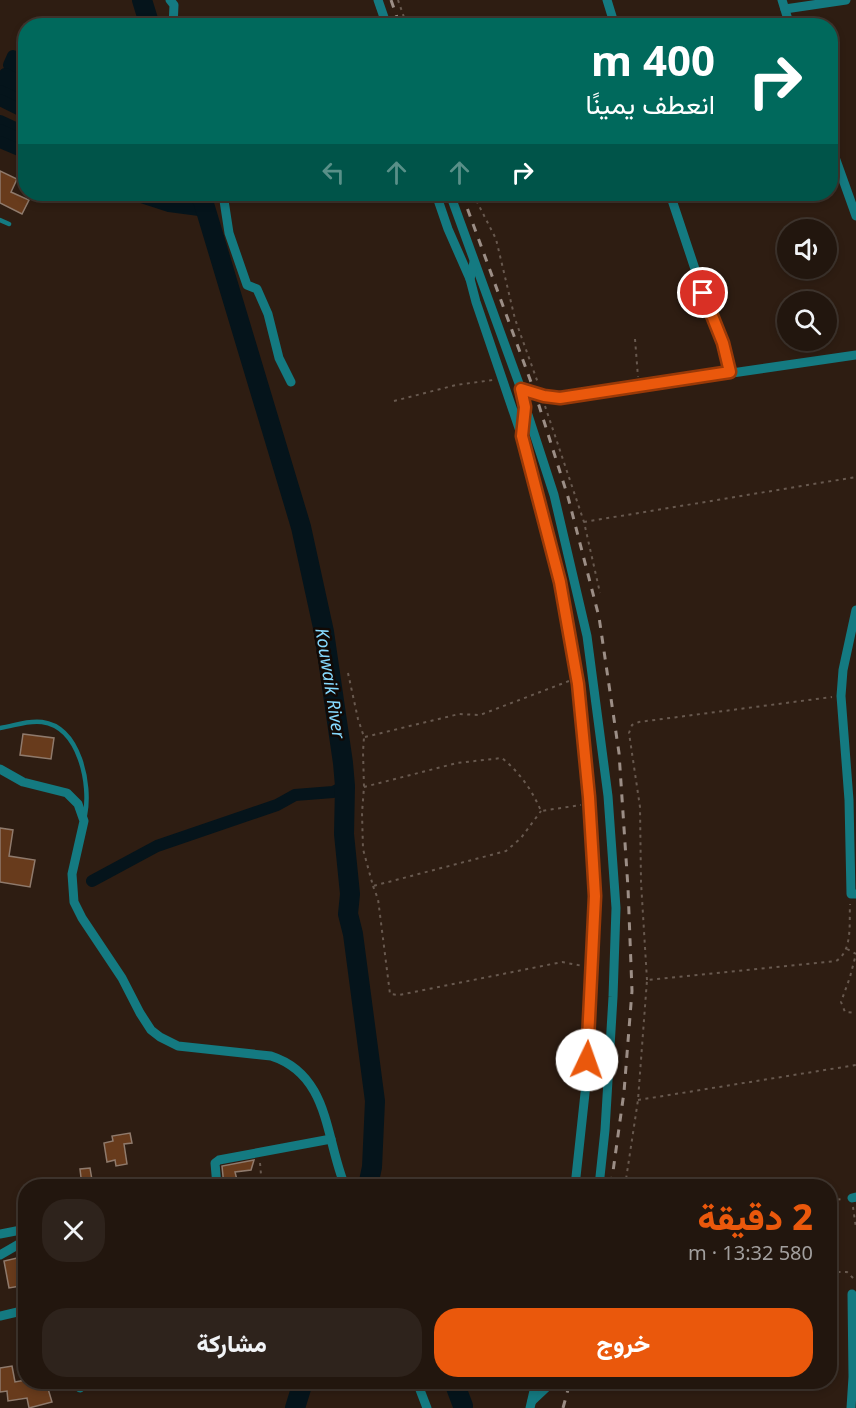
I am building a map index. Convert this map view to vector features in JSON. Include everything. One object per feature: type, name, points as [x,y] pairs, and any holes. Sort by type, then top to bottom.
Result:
[{"type":"street","points":[[172,18],[172,2],[183,0]]},
{"type":"street","points":[[378,0],[384,18]]},
{"type":"street","points":[[607,0],[613,18]]},
{"type":"street","points":[[783,4],[846,0]]},
{"type":"street","points":[[838,166],[856,216]]},
{"type":"street","points":[[224,201],[229,233],[247,285],[257,289],[268,314],[279,358],[291,382]]},
{"type":"street","points":[[438,201],[470,279],[522,436],[560,582],[577,678],[595,896],[586,1084],[576,1179]]},
{"type":"street","points":[[453,201],[521,389],[554,495],[587,636],[608,796],[616,908],[614,986],[600,1179]]},
{"type":"street","points":[[672,201],[723,343],[730,372]]},
{"type":"street","points":[[470,279],[474,260]]},
{"type":"street","points":[[521,389],[560,398],[856,355]]},
{"type":"street","points":[[522,436],[525,407]]},
{"type":"street","points":[[854,894],[841,696],[843,670],[856,610]]},
{"type":"street","points":[[0,769],[23,782],[67,793],[78,804],[84,821],[72,874],[74,902],[122,978],[151,1030],[178,1046],[271,1056],[284,1060],[298,1069],[312,1086],[320,1101],[343,1179]]},
{"type":"street","points":[[216,1179],[214,1163],[219,1160],[331,1139]]},
{"type":"street","points":[[0,1234],[18,1231]]},
{"type":"street","points":[[0,1255],[18,1245]]},
{"type":"street","points":[[852,1294],[855,1377],[852,1408]]},
{"type":"street","points":[[0,1316],[18,1312]]},
{"type":"street","points":[[420,1389],[427,1408]]},
{"type":"street","points":[[531,1405],[534,1389]]},
{"type":"street","points":[[531,1405],[545,1389]]},
{"type":"lane","points":[[0,220],[9,224]]},
{"type":"lane","points":[[0,728],[26,722],[44,722],[58,728],[71,739],[76,748],[85,785],[87,801],[84,821]]},
{"type":"path","points":[[398,0],[404,18]]},
{"type":"path","points":[[634,339],[639,386]]},
{"type":"path","points":[[394,401],[456,385],[502,379]]},
{"type":"path","points":[[584,522],[856,477]]},
{"type":"path","points":[[348,673],[364,737],[363,849],[378,899],[390,994],[562,962],[592,968]]},
{"type":"path","points":[[364,737],[459,714],[480,715],[577,678]]},
{"type":"path","points":[[626,1179],[638,1100],[647,980],[641,882],[640,807],[629,733],[632,725],[639,722],[841,696]]},
{"type":"path","points":[[364,787],[458,763],[502,758],[517,770],[533,793],[541,811]]},
{"type":"path","points":[[373,886],[506,851],[521,838],[541,811],[589,803]]},
{"type":"path","points":[[647,980],[836,961],[843,957],[847,949],[854,894]]},
{"type":"path","points":[[847,949],[855,954],[841,1002],[845,1012],[856,1014]]},
{"type":"path","points":[[638,1100],[856,1065]]},
{"type":"path","points":[[261,1179],[260,1163],[267,1155],[267,1151]]},
{"type":"path","points":[[837,1272],[847,1272],[856,1281]]},
{"type":"building","points":[[0,171],[17,179],[11,192],[18,195],[18,201],[28,201],[22,214],[0,203]]},
{"type":"building","points":[[23,734],[54,738],[51,759],[20,755]]},
{"type":"building","points":[[0,828],[13,830],[9,856],[35,860],[30,887],[0,882]]},
{"type":"building","points":[[130,1133],[132,1143],[124,1144],[127,1164],[116,1166],[115,1160],[107,1162],[104,1143],[113,1141],[112,1136]]},
{"type":"building","points":[[254,1160],[251,1170],[235,1172],[237,1179],[223,1179],[222,1166]]},
{"type":"building","points":[[90,1168],[92,1179],[81,1179],[80,1169]]},
{"type":"building","points":[[18,1258],[18,1286],[9,1288],[4,1261]]},
{"type":"building","points":[[12,1366],[15,1382],[18,1381],[18,1389],[48,1389],[52,1402],[29,1408],[27,1398],[8,1401],[7,1391],[0,1392],[0,1368]]},
{"type":"waterway","name":"Kouwaik River","points":[[142,0],[148,18]]},
{"type":"waterway","points":[[18,58],[13,56],[9,65],[18,69]]},
{"type":"waterway","points":[[18,80],[5,74],[2,82],[18,89]]},
{"type":"waterway","points":[[0,91],[18,99]]},
{"type":"waterway","points":[[0,100],[18,109]]},
{"type":"waterway","points":[[0,121],[18,129]]},
{"type":"waterway","points":[[0,130],[18,138]]},
{"type":"waterway","points":[[0,142],[18,150]]},
{"type":"waterway","points":[[154,201],[169,206],[207,211]]},
{"type":"waterway","name":"Kouwaik River","points":[[203,201],[301,527],[324,632],[345,786],[344,834],[350,894],[348,914],[353,934],[375,1101],[369,1179]]},
{"type":"waterway","points":[[92,881],[157,846],[277,805],[295,795],[333,792],[345,786]]},
{"type":"waterway","name":"Kouwaik River","points":[[295,1408],[301,1389]]},
{"type":"waterway","points":[[457,1389],[463,1406]]},
{"type":"railway","points":[[391,0],[397,18]]},
{"type":"railway","points":[[465,201],[535,393],[568,497],[599,617],[619,753],[632,991],[624,1092],[612,1179]]},
{"type":"railway","points":[[563,1408],[568,1389]]},
{"type":"route","points":[[587,1060],[595,896],[589,797],[578,684],[560,582],[522,436],[525,407],[521,389],[560,398],[730,372],[723,343],[703,293]]}]
